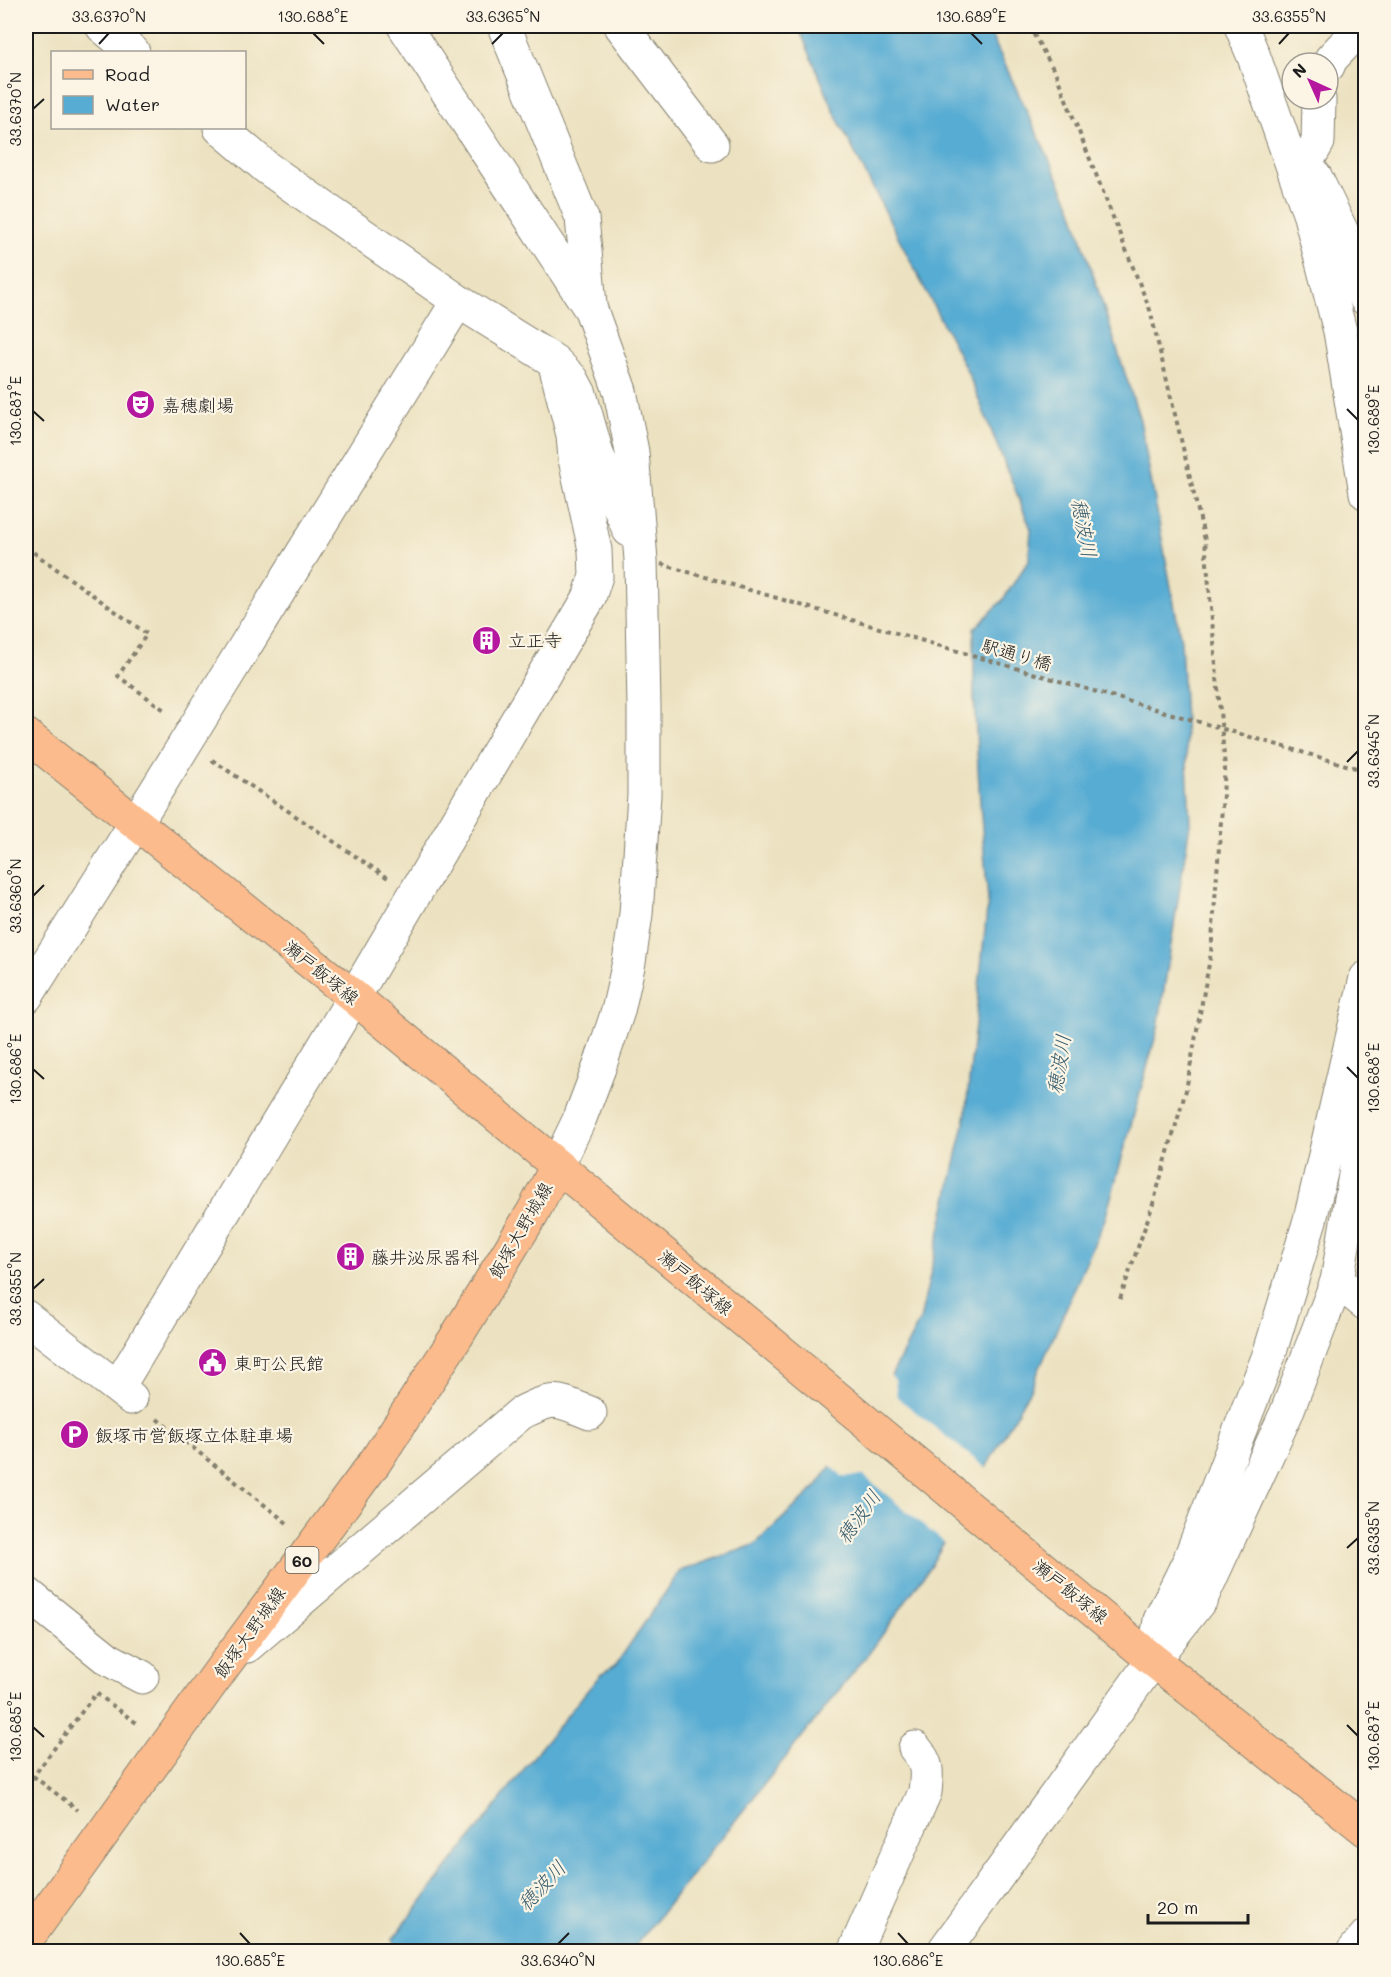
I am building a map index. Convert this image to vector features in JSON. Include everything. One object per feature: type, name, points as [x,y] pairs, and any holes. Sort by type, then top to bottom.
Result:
[{"type":"main road","name":"瀬戸飯塚線","points":[[26,735],[354,997],[1153,1660],[1365,1830]]},
{"type":"main road","name":"飯塚大野城線","points":[[26,1940],[225,1664],[375,1462],[455,1339],[533,1212],[567,1175]]},
{"type":"street","points":[[102,26],[132,51]]},
{"type":"street","points":[[404,26],[591,310],[620,391],[651,562],[644,795],[636,914],[618,1011],[580,1118],[567,1175]]},
{"type":"street","points":[[504,26],[582,218],[591,310]]},
{"type":"street","points":[[621,26],[712,145]]},
{"type":"street","points":[[1241,26],[1310,216],[1340,332],[1365,493]]},
{"type":"street","points":[[1339,51],[1362,26]]},
{"type":"street","points":[[1254,57],[1343,234],[1365,299]]},
{"type":"street","points":[[1307,161],[1318,142],[1319,111]]},
{"type":"street","points":[[221,129],[267,168],[458,301],[554,361],[572,379],[580,394],[597,454],[651,562]]},
{"type":"street","points":[[26,997],[458,301]]},
{"type":"street","points":[[26,1317],[124,1393],[413,895],[589,598],[596,576],[595,550],[575,459],[573,435],[554,361]]},
{"type":"street","points":[[1365,984],[1365,1024]]},
{"type":"street","points":[[1153,1660],[1160,1620],[1189,1561],[1269,1355],[1310,1220],[1365,984]]},
{"type":"street","points":[[1337,1281],[1355,1175],[1365,1089]]},
{"type":"street","points":[[943,1952],[1153,1660],[1201,1599],[1286,1414],[1337,1281],[1365,1236]]},
{"type":"street","points":[[1337,1281],[1365,1304]]},
{"type":"street","points":[[225,1664],[521,1413],[542,1402],[557,1400],[590,1413]]},
{"type":"street","points":[[26,1593],[108,1659],[142,1677]]},
{"type":"street","points":[[854,1952],[925,1792],[927,1770],[924,1759],[915,1748]]},
{"type":"street","points":[[1353,1952],[1365,1936]]},
{"type":"path","points":[[1029,26],[1056,74],[1150,310],[1205,540],[1225,768],[1211,953],[1186,1089],[1154,1204],[1120,1299]]},
{"type":"path","points":[[26,547],[147,634],[118,676],[188,736],[413,895]]},
{"type":"path","name":"駅通り橋","points":[[651,562],[1364,770]]},
{"type":"path","points":[[124,1393],[290,1526]]},
{"type":"path","points":[[26,1786],[96,1693]]},
{"type":"path","points":[[105,1699],[139,1725]]},
{"type":"path","points":[[33,1776],[78,1809]]},
{"type":"water","name":"穂波川","points":[[798,26],[987,26],[1071,206],[1140,420],[1181,641],[1190,823],[1158,1028],[1105,1219],[1032,1386],[930,1567],[873,1648],[631,1951],[396,1951],[393,1939],[541,1747],[600,1675],[615,1666],[680,1571],[754,1545],[816,1487],[880,1397],[920,1320],[965,1119],[988,900],[974,697],[974,629],[1002,601],[1029,560],[1031,529],[968,373],[837,118]]},
{"type":"pier","points":[[889,1374],[895,1380],[897,1397],[988,1470],[946,1544],[864,1476],[842,1476],[829,1464],[878,1395]]},
{"type":"place","name":"嘉穂劇場","points":[[141,405]]},
{"type":"place","name":"立正寺","points":[[487,640]]},
{"type":"place","name":"藤井泌尿器科","points":[[350,1257]]},
{"type":"place","name":"東町公民館","points":[[213,1363]]},
{"type":"place","name":"飯塚市営飯塚立体駐車場","points":[[74,1435]]}]
